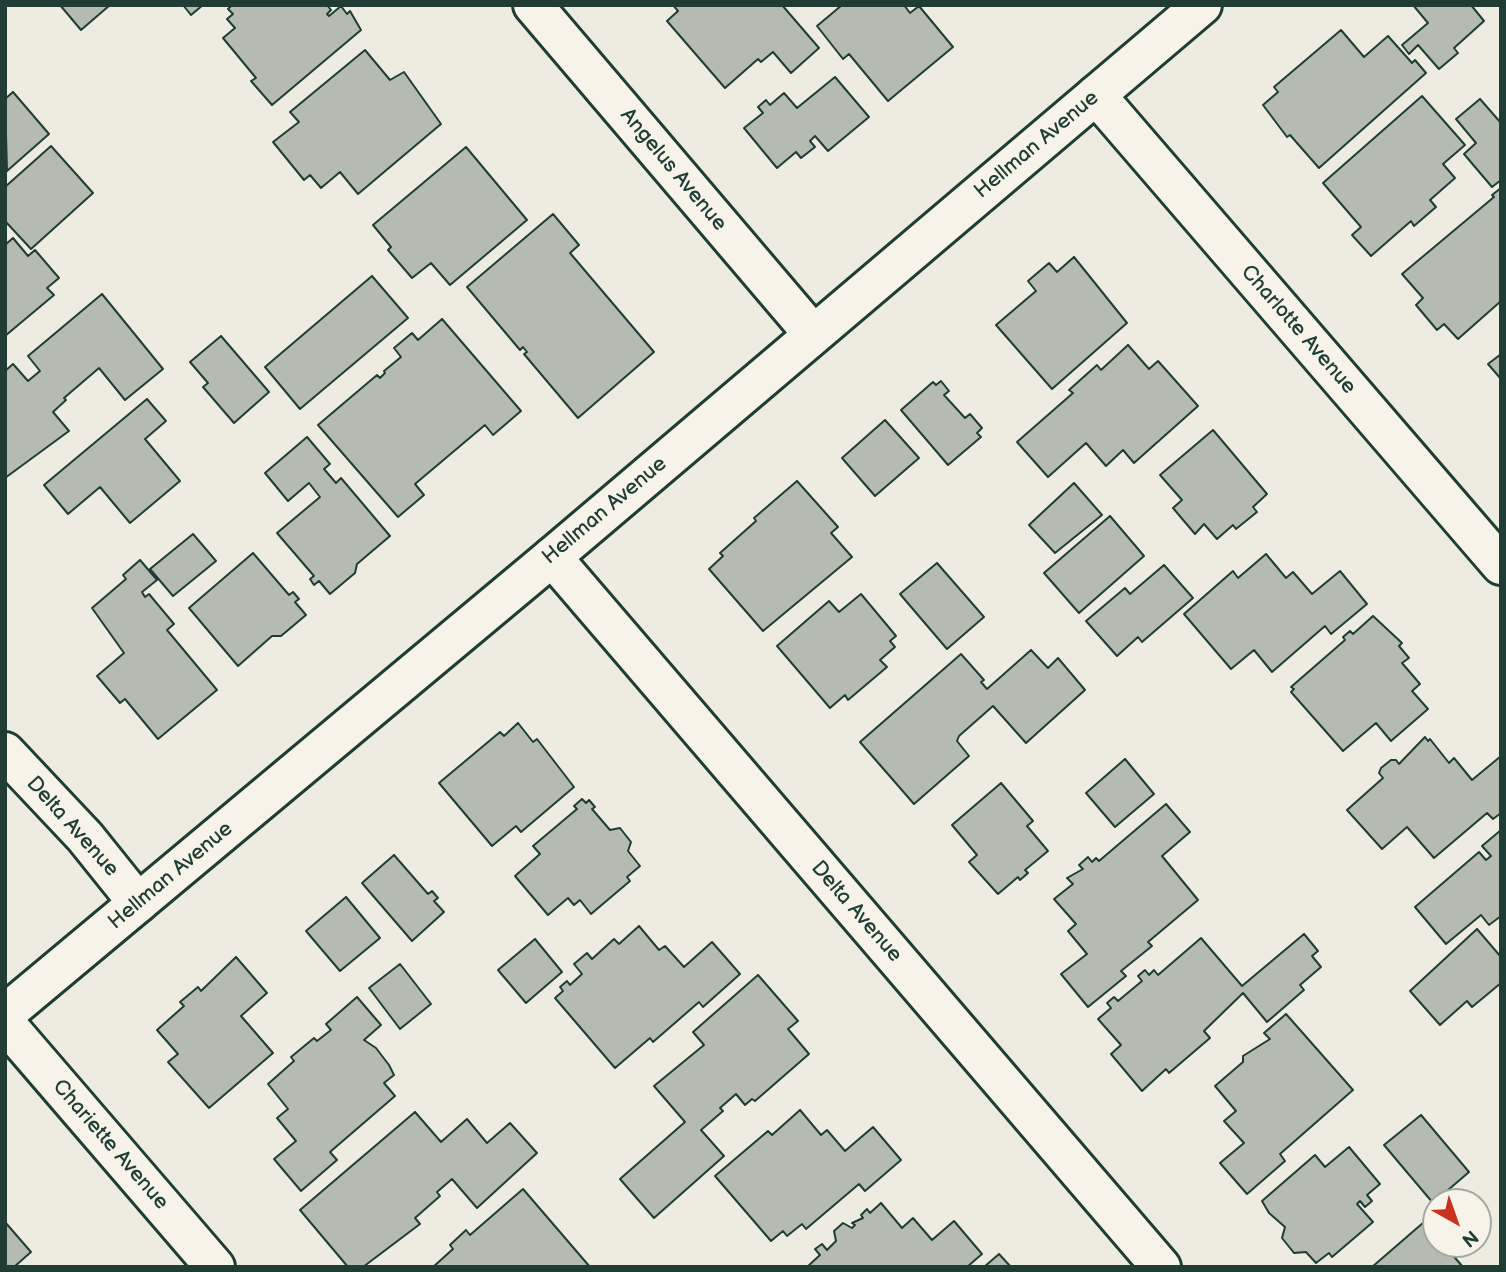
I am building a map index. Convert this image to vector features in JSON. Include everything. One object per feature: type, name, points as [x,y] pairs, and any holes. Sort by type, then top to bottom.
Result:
[{"type":"street","name":"Angelus Avenue","points":[[533,5],[813,334]]},
{"type":"street","name":"Hellman Avenue","points":[[5,1014],[552,557],[1202,5]]},
{"type":"street","name":"Charlotte Avenue","points":[[1096,95],[1501,565]]},
{"type":"street","name":"Delta Avenue","points":[[552,557],[1161,1267]]},
{"type":"street","name":"Delta Avenue","points":[[5,752],[85,837],[138,903]]},
{"type":"street","name":"Chariette Avenue","points":[[5,1023],[215,1267]]},
{"type":"building","points":[[60,5],[110,5],[81,30]]},
{"type":"building","points":[[183,5],[203,5],[191,15]]},
{"type":"building","points":[[232,5],[327,5],[331,10],[327,14],[329,16],[341,6],[347,14],[350,11],[361,30],[272,105],[251,81],[256,78],[223,38],[235,28],[227,19],[233,14],[228,9]]},
{"type":"building","points":[[673,5],[782,5],[819,48],[791,73],[773,52],[761,62],[758,59],[725,88],[667,21],[678,11]]},
{"type":"building","points":[[842,5],[904,5],[910,13],[919,6],[953,47],[888,101],[849,54],[843,59],[817,26]]},
{"type":"building","points":[[1413,5],[1471,5],[1484,21],[1454,48],[1458,53],[1439,69],[1418,45],[1409,54],[1402,45],[1428,23]]},
{"type":"building","points":[[1341,30],[1364,57],[1388,36],[1412,63],[1415,60],[1426,73],[1319,168],[1290,135],[1287,137],[1263,105],[1278,92],[1274,87]]},
{"type":"building","points":[[365,50],[390,80],[404,72],[441,124],[358,194],[340,172],[321,188],[310,175],[304,180],[273,142],[299,122],[290,112]]},
{"type":"building","points":[[835,77],[869,117],[828,151],[815,136],[810,141],[815,147],[801,158],[796,152],[777,168],[744,128],[763,113],[758,107],[766,100],[770,105],[784,93],[797,108]]},
{"type":"building","points":[[13,92],[49,134],[7,171],[5,99]]},
{"type":"building","points":[[1422,96],[1465,145],[1443,164],[1455,178],[1430,200],[1436,207],[1414,226],[1411,221],[1371,256],[1352,235],[1361,227],[1323,183]]},
{"type":"building","points":[[1480,99],[1501,123],[1501,180],[1492,187],[1464,154],[1476,143],[1456,119]]},
{"type":"building","points":[[51,146],[93,193],[31,249],[5,221],[5,187]]},
{"type":"building","points":[[466,147],[527,220],[450,285],[431,263],[412,278],[388,250],[391,247],[373,225]]},
{"type":"building","points":[[1501,188],[1501,301],[1458,339],[1444,324],[1437,330],[1416,305],[1423,298],[1402,274],[1494,197],[1492,195]]},
{"type":"building","points":[[553,214],[579,245],[570,253],[654,352],[578,418],[524,354],[527,352],[523,347],[520,350],[467,287]]},
{"type":"building","points":[[13,238],[28,256],[35,250],[59,278],[47,288],[54,295],[5,336],[5,245]]},
{"type":"building","points":[[1074,257],[1127,323],[1052,389],[996,325],[1036,291],[1028,281],[1049,263],[1057,272]]},
{"type":"building","points":[[372,276],[408,318],[300,409],[265,367]]},
{"type":"building","points":[[102,294],[163,369],[125,400],[99,368],[64,398],[66,400],[53,412],[69,431],[5,478],[5,371],[13,364],[28,381],[40,371],[28,356]]},
{"type":"building","points":[[442,319],[521,411],[493,435],[485,425],[415,484],[424,495],[398,517],[318,425],[377,375],[380,378],[384,371],[401,357],[394,348],[412,333],[418,340]]},
{"type":"building","points":[[221,336],[269,392],[234,423],[203,387],[208,383],[190,362]]},
{"type":"building","points":[[1128,345],[1149,369],[1158,361],[1198,406],[1134,463],[1123,450],[1106,466],[1086,443],[1048,477],[1017,442],[1073,393],[1069,390],[1097,365],[1101,370]]},
{"type":"building","points":[[1501,354],[1501,379],[1488,364]]},
{"type":"building","points":[[941,381],[949,391],[944,395],[965,418],[970,414],[982,428],[977,433],[981,437],[948,465],[901,410],[933,382],[936,385]]},
{"type":"building","points":[[147,399],[166,421],[145,439],[180,481],[130,523],[100,487],[68,514],[44,485]]},
{"type":"building","points":[[885,420],[919,458],[875,496],[842,458]]},
{"type":"building","points":[[1213,430],[1267,494],[1253,507],[1257,512],[1236,529],[1233,525],[1217,539],[1204,524],[1195,534],[1173,508],[1182,500],[1160,475]]},
{"type":"building","points":[[307,437],[330,464],[324,469],[336,483],[341,478],[390,536],[357,564],[355,573],[330,594],[319,581],[314,585],[310,579],[314,576],[277,533],[320,497],[309,483],[288,501],[265,473]]},
{"type":"building","points":[[797,481],[838,527],[831,533],[852,557],[763,631],[709,569],[723,556],[720,553],[756,521],[754,518]]},
{"type":"building","points":[[1074,483],[1102,515],[1055,553],[1029,525]]},
{"type":"building","points":[[1110,516],[1144,556],[1079,613],[1044,573]]},
{"type":"building","points":[[193,534],[216,561],[173,596],[150,569]]},
{"type":"building","points":[[253,553],[289,595],[293,592],[299,599],[295,602],[306,615],[281,636],[272,636],[238,666],[189,608]]},
{"type":"building","points":[[1266,554],[1286,578],[1293,572],[1312,594],[1340,571],[1367,604],[1331,634],[1325,626],[1272,672],[1254,650],[1231,669],[1184,614],[1233,571],[1238,578]]},
{"type":"building","points":[[140,560],[157,580],[142,592],[145,597],[149,594],[174,624],[167,630],[217,690],[158,739],[125,699],[120,703],[97,676],[124,653],[92,608],[126,579],[123,575]]},
{"type":"building","points":[[937,563],[984,617],[947,649],[900,594]]},
{"type":"building","points":[[1164,565],[1193,598],[1142,642],[1138,637],[1117,656],[1086,621],[1125,588],[1130,594]]},
{"type":"building","points":[[861,594],[896,636],[890,641],[895,647],[880,660],[887,667],[848,700],[845,695],[830,708],[777,646],[829,601],[839,612]]},
{"type":"building","points":[[1373,616],[1402,643],[1399,646],[1409,658],[1402,663],[1420,684],[1412,691],[1428,709],[1391,741],[1376,723],[1343,751],[1291,692],[1294,689],[1291,687],[1345,640],[1343,637],[1350,631],[1353,634]]},
{"type":"building","points":[[1031,650],[1048,668],[1058,658],[1085,690],[1026,743],[993,706],[959,736],[957,741],[969,756],[914,804],[860,742],[961,654],[984,680],[981,682],[987,689]]},
{"type":"building","points":[[518,723],[533,742],[537,739],[574,787],[521,832],[516,826],[492,846],[439,783],[500,732],[504,736]]},
{"type":"building","points":[[1425,737],[1428,741],[1430,739],[1449,763],[1454,758],[1472,780],[1501,756],[1501,813],[1493,819],[1487,813],[1434,858],[1407,827],[1382,849],[1347,810],[1383,778],[1379,773],[1381,768],[1391,760],[1396,760],[1399,764]]},
{"type":"building","points":[[1125,759],[1154,794],[1115,827],[1086,793]]},
{"type":"building","points":[[1001,783],[1033,821],[1027,826],[1048,851],[1025,870],[1028,873],[1020,880],[1018,877],[998,894],[969,862],[977,855],[952,825]]},
{"type":"building","points":[[582,799],[586,803],[589,800],[595,807],[592,809],[610,830],[620,828],[631,842],[628,851],[640,866],[627,877],[630,881],[591,914],[580,900],[574,905],[568,898],[548,915],[515,876],[540,854],[533,846],[577,809],[574,806]]},
{"type":"building","points":[[1166,804],[1190,832],[1162,856],[1198,900],[1148,942],[1152,946],[1121,971],[1126,976],[1088,1007],[1061,974],[1087,954],[1068,931],[1076,924],[1054,899],[1073,884],[1067,878],[1083,869],[1079,865],[1088,857],[1092,862],[1096,858],[1099,861]]},
{"type":"building","points":[[1501,830],[1501,916],[1489,925],[1481,915],[1446,944],[1415,907],[1479,852],[1486,860],[1491,856],[1482,846]]},
{"type":"building","points":[[394,855],[428,894],[432,891],[438,898],[434,901],[444,912],[412,941],[362,883]]},
{"type":"building","points":[[346,897],[380,938],[340,971],[306,931]]},
{"type":"building","points":[[639,926],[659,950],[665,946],[684,967],[712,942],[740,974],[703,1007],[699,1002],[653,1042],[650,1038],[615,1068],[555,998],[563,991],[560,987],[567,981],[570,985],[582,974],[574,964],[587,953],[592,959],[614,939],[619,944]]},
{"type":"building","points":[[1477,929],[1501,957],[1501,983],[1472,1007],[1467,1001],[1440,1025],[1410,991]]},
{"type":"building","points":[[1304,934],[1318,951],[1312,956],[1321,967],[1300,985],[1304,990],[1267,1022],[1243,993],[1204,1031],[1210,1038],[1169,1073],[1166,1069],[1142,1091],[1111,1054],[1121,1045],[1098,1019],[1111,1008],[1107,1003],[1114,997],[1118,1001],[1142,981],[1138,976],[1145,970],[1149,975],[1154,970],[1158,975],[1201,938],[1242,986]]},
{"type":"building","points":[[535,939],[562,972],[526,1003],[498,970]]},
{"type":"building","points":[[236,957],[267,993],[241,1016],[273,1053],[209,1108],[168,1062],[178,1054],[157,1030],[184,1006],[180,1002],[198,987],[201,991]]},
{"type":"building","points":[[400,964],[431,1004],[400,1029],[369,988]]},
{"type":"building","points":[[758,975],[798,1021],[788,1029],[809,1054],[755,1101],[752,1099],[745,1105],[736,1094],[720,1108],[723,1111],[701,1130],[724,1156],[654,1218],[620,1179],[685,1122],[654,1086],[704,1045],[693,1032]]},
{"type":"building","points":[[357,997],[381,1025],[364,1040],[376,1048],[389,1065],[394,1075],[384,1083],[395,1096],[330,1152],[337,1160],[301,1191],[274,1159],[296,1141],[277,1118],[288,1109],[268,1084],[294,1061],[291,1057],[314,1038],[317,1041],[331,1030],[326,1024]]},
{"type":"building","points":[[1286,1014],[1353,1090],[1280,1154],[1285,1161],[1247,1194],[1220,1163],[1244,1143],[1224,1121],[1236,1111],[1215,1086],[1243,1062],[1243,1056],[1270,1039],[1264,1033]]},
{"type":"building","points":[[800,1110],[821,1135],[827,1130],[845,1151],[873,1127],[901,1160],[865,1191],[859,1184],[806,1229],[802,1224],[787,1236],[783,1231],[771,1241],[715,1176],[768,1131],[772,1135]]},
{"type":"building","points":[[415,1112],[441,1142],[467,1119],[487,1143],[510,1123],[537,1153],[477,1208],[452,1179],[437,1192],[440,1196],[415,1218],[420,1224],[363,1267],[348,1267],[300,1210]]},
{"type":"building","points":[[1421,1115],[1469,1172],[1450,1188],[1422,1190],[1384,1145]]},
{"type":"building","points":[[1349,1147],[1380,1184],[1367,1195],[1372,1201],[1365,1207],[1360,1201],[1357,1204],[1373,1222],[1332,1257],[1329,1253],[1316,1263],[1306,1252],[1294,1253],[1282,1238],[1285,1227],[1269,1213],[1262,1201],[1315,1155],[1325,1167]]},
{"type":"building","points":[[523,1189],[590,1267],[433,1267],[453,1249],[450,1245],[466,1230],[470,1235]]},
{"type":"building","points":[[881,1203],[902,1228],[913,1218],[932,1240],[954,1221],[982,1254],[967,1267],[807,1267],[820,1255],[815,1249],[822,1244],[827,1250],[836,1241],[834,1231],[843,1223],[852,1228],[855,1225],[852,1223],[863,1218],[861,1215],[867,1209],[870,1213]]},
{"type":"building","points":[[5,1222],[31,1252],[14,1267],[5,1267]]},
{"type":"building","points":[[1422,1224],[1422,1258],[1455,1258],[1463,1267],[1372,1267]]},
{"type":"building","points":[[999,1254],[1011,1267],[984,1267]]}]
